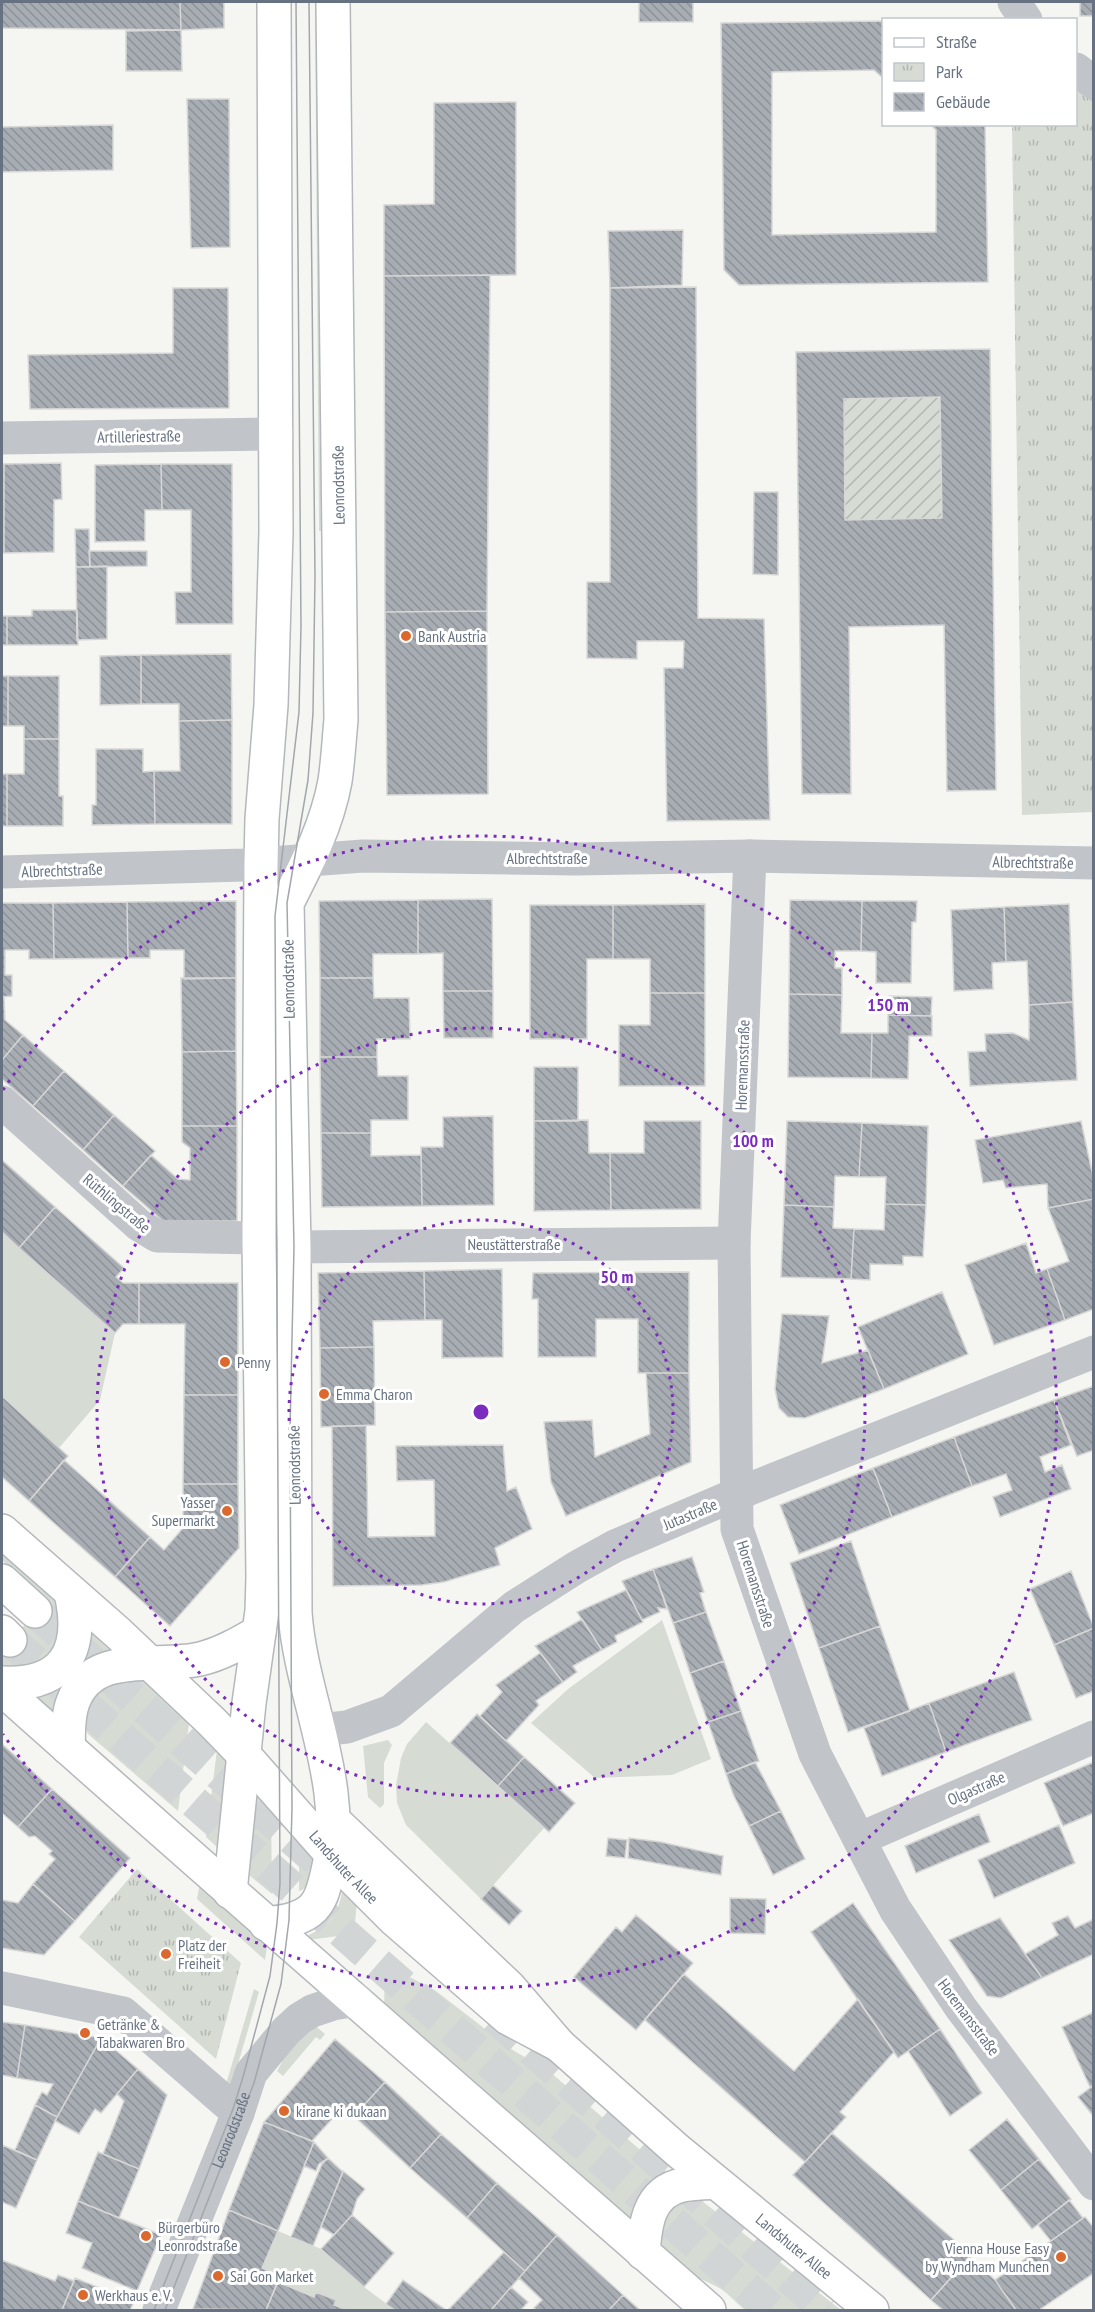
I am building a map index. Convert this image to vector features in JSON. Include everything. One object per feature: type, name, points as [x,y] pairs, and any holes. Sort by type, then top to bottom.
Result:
[{"type":"main road","name":"Leonrodstraße","points":[[230,1892],[263,1577],[259,1238],[261,864],[262,819],[271,705],[277,434],[274,2]]},
{"type":"main road","name":"Leonrodstraße","points":[[266,1924],[302,1917],[312,1909],[324,1890],[333,1855],[328,1774],[297,1640],[295,1613],[294,1246],[287,903],[310,860],[325,820],[335,782],[341,720],[333,2]]},
{"type":"main road","name":"Landshuter Allee","points":[[2,1531],[152,1664],[244,1755],[349,1874],[395,1920],[508,2018],[559,2045]]},
{"type":"main road","points":[[2,1581],[35,1611]]},
{"type":"main road","points":[[2,1683],[17,1683],[51,1674],[69,1655],[75,1642],[76,1627],[72,1593]]},
{"type":"main road","points":[[68,1748],[72,1703],[86,1681],[95,1672],[129,1664],[199,1659],[220,1653],[259,1632]]},
{"type":"main road","points":[[2,1689],[266,1924],[357,2000],[709,2310]]},
{"type":"main road","name":"Landshuter Allee","points":[[332,1819],[510,1987],[559,2045],[715,2182],[872,2310]]},
{"type":"main road","points":[[643,2253],[644,2228],[648,2214],[658,2198],[668,2190],[680,2185],[715,2182]]},
{"type":"street","points":[[1014,2],[1025,18]]},
{"type":"street","points":[[1077,70],[1094,83]]},
{"type":"street","name":"Artilleriestraße","points":[[2,438],[277,434]]},
{"type":"street","name":"Albrechtstraße","points":[[2,872],[261,864],[363,856],[575,859],[750,856],[1094,863]]},
{"type":"street","name":"Horemansstraße","points":[[750,856],[734,1243],[738,1529],[815,1754],[895,1909],[921,1950],[1094,2184]]},
{"type":"street","name":"Rüthlingstraße","points":[[2,1102],[139,1225],[157,1236],[259,1238]]},
{"type":"street","name":"Neustätterstraße","points":[[294,1246],[734,1243]]},
{"type":"street","name":"Jutastraße","points":[[319,1730],[347,1726],[391,1711],[514,1607],[615,1546],[737,1494],[1094,1352]]},
{"type":"street","name":"Olgastraße","points":[[859,1839],[1094,1737]]},
{"type":"street","points":[[2,1988],[123,2013],[238,2114]]},
{"type":"street","name":"Leonrodstraße","points":[[159,2310],[238,2114],[251,2073],[299,2019],[312,2011],[333,2004],[357,2000]]},
{"type":"green space","points":[[315,2],[324,2],[328,531],[319,531]]},
{"type":"green space","points":[[1077,83],[1093,96],[1093,812],[1022,815],[1012,126],[1077,126]]},
{"type":"green space","points":[[940,397],[942,518],[845,520],[844,399]]},
{"type":"green space","points":[[2,1232],[115,1333],[100,1400],[59,1448],[2,1396]]},
{"type":"green space","points":[[2,1546],[53,1592],[63,1609],[63,1642],[40,1668],[2,1668],[2,1651],[46,1600],[2,1560]]},
{"type":"green space","points":[[662,1620],[711,1759],[672,1775],[595,1778],[531,1723],[568,1689]]},
{"type":"green space","points":[[86,1622],[123,1654],[58,1719],[26,1693]]},
{"type":"green space","points":[[149,1679],[190,1715],[178,1811],[88,1734],[82,1721],[98,1682]]},
{"type":"green space","points":[[426,1722],[544,1828],[481,1899],[406,1825],[397,1803],[396,1785],[401,1758],[407,1744]]},
{"type":"green space","points":[[388,1740],[392,1745],[384,1763],[384,1804],[380,1808],[368,1797],[363,1746]]},
{"type":"green space","points":[[218,1742],[231,1755],[221,1844],[217,1847],[206,1837]]},
{"type":"green space","points":[[254,1791],[271,1805],[272,1894],[249,1875],[246,1867]]},
{"type":"green space","points":[[299,1834],[316,1855],[307,1886],[299,1891]]},
{"type":"green space","points":[[137,1869],[241,1963],[216,2059],[79,1937]]},
{"type":"green space","points":[[200,1883],[264,1940],[267,1947],[265,1960],[197,1899]]},
{"type":"green space","points":[[345,1890],[357,1901],[354,1934],[308,1940],[307,1936],[331,1919],[338,1907],[342,1891]]},
{"type":"green space","points":[[385,1964],[436,1991],[511,2049],[550,2072],[667,2173],[632,2225],[384,2009]]},
{"type":"green space","points":[[254,1989],[259,1992],[229,2095],[224,2091]]},
{"type":"green space","points":[[311,2022],[325,2034],[320,2040],[316,2037],[283,2076],[277,2071],[287,2053]]},
{"type":"green space","points":[[693,2199],[702,2201],[841,2310],[745,2310],[721,2289],[678,2266],[663,2249],[661,2237],[663,2223],[670,2208],[682,2201]]},
{"type":"green space","points":[[278,2231],[321,2249],[364,2287],[395,2310],[347,2310],[334,2305],[335,2300],[316,2292],[314,2297],[278,2282],[280,2276],[262,2268]]},
{"type":"building","points":[[2,2],[180,2],[181,30],[2,28]]},
{"type":"building","points":[[180,2],[224,2],[224,28],[181,30]]},
{"type":"building","points":[[639,2],[693,2],[693,22],[639,22]]},
{"type":"building","points":[[1080,2],[1094,2],[1094,16],[1080,16]]},
{"type":"building","points":[[882,21],[882,77],[874,70],[772,72],[772,235],[936,232],[936,130],[932,126],[985,126],[988,282],[739,285],[724,270],[721,23]]},
{"type":"building","points":[[181,30],[182,71],[126,71],[126,31]]},
{"type":"building","points":[[187,99],[229,99],[230,247],[191,248]]},
{"type":"building","points":[[516,102],[516,275],[384,276],[384,205],[434,204],[434,103]]},
{"type":"building","points":[[113,125],[113,170],[2,172],[2,127]]},
{"type":"building","points":[[683,230],[682,285],[610,288],[608,231]]},
{"type":"building","points":[[490,275],[487,611],[385,612],[384,276]]},
{"type":"building","points":[[696,287],[698,618],[764,619],[770,820],[667,821],[664,668],[683,668],[684,641],[637,641],[637,659],[587,658],[587,582],[610,582],[610,288]]},
{"type":"building","points":[[173,288],[228,288],[229,408],[30,409],[28,355],[173,353]]},
{"type":"building","points":[[990,349],[996,790],[947,791],[944,625],[849,627],[851,794],[802,794],[796,352]],"holes":[[[940,397],[942,518],[845,520],[844,399]]]},
{"type":"building","points":[[61,463],[62,499],[54,500],[54,552],[4,553],[4,464]]},
{"type":"building","points":[[2,464],[4,464],[4,553],[2,553]]},
{"type":"building","points":[[161,464],[162,510],[145,510],[145,541],[95,542],[95,465]]},
{"type":"building","points":[[161,464],[232,464],[233,624],[176,624],[175,592],[191,592],[191,510],[162,510]]},
{"type":"building","points":[[754,492],[778,492],[778,575],[753,574]]},
{"type":"building","points":[[75,529],[89,529],[90,567],[76,567]]},
{"type":"building","points":[[89,551],[147,551],[147,566],[90,567]]},
{"type":"building","points":[[107,566],[107,639],[77,640],[76,567]]},
{"type":"building","points":[[32,610],[77,610],[78,645],[7,645],[7,616],[32,616]]},
{"type":"building","points":[[487,611],[488,794],[387,795],[385,612]]},
{"type":"building","points":[[2,616],[7,616],[7,645],[2,645]]},
{"type":"building","points":[[231,654],[232,720],[179,721],[179,704],[141,704],[141,655]]},
{"type":"building","points":[[141,655],[141,704],[100,705],[100,656]]},
{"type":"building","points":[[2,676],[8,676],[8,726],[2,726]]},
{"type":"building","points":[[8,676],[59,676],[59,739],[24,739],[24,726],[8,726]]},
{"type":"building","points":[[232,720],[232,824],[155,824],[154,771],[180,771],[179,721]]},
{"type":"building","points":[[24,739],[59,739],[59,796],[63,796],[63,826],[7,826],[7,774],[24,774]]},
{"type":"building","points":[[96,749],[143,749],[143,772],[154,771],[155,824],[92,825],[92,805],[96,805]]},
{"type":"building","points":[[2,774],[7,774],[7,826],[2,826]]},
{"type":"building","points":[[492,899],[493,991],[443,991],[443,953],[418,954],[418,900]]},
{"type":"building","points":[[418,900],[418,954],[373,954],[373,978],[320,978],[319,901]]},
{"type":"building","points":[[790,900],[862,901],[861,951],[835,951],[835,968],[842,968],[842,995],[789,994]]},
{"type":"building","points":[[236,901],[236,978],[184,979],[184,950],[150,950],[150,958],[128,958],[127,902]]},
{"type":"building","points":[[862,901],[917,901],[916,922],[912,922],[911,983],[876,983],[876,952],[861,951]]},
{"type":"building","points":[[127,902],[128,958],[54,959],[53,903]]},
{"type":"building","points":[[2,903],[53,903],[54,959],[29,959],[29,950],[5,950],[5,975],[12,975],[12,996],[2,997]]},
{"type":"building","points":[[705,904],[705,993],[650,993],[650,959],[613,959],[613,905]]},
{"type":"building","points":[[1069,904],[1073,1002],[1029,1005],[1027,961],[1006,962],[1004,907]]},
{"type":"building","points":[[530,905],[613,905],[613,959],[587,959],[587,1039],[530,1039]]},
{"type":"building","points":[[1004,907],[1006,962],[992,963],[993,989],[954,991],[951,910]]},
{"type":"building","points":[[181,978],[236,978],[236,1051],[182,1052]]},
{"type":"building","points":[[320,978],[373,978],[374,998],[409,998],[410,1039],[377,1039],[377,1057],[320,1057]]},
{"type":"building","points":[[443,991],[493,991],[493,1038],[444,1038]]},
{"type":"building","points":[[650,993],[705,993],[705,1086],[619,1086],[619,1025],[650,1025]]},
{"type":"building","points":[[789,994],[842,995],[841,1033],[872,1033],[871,1078],[788,1077]]},
{"type":"building","points":[[889,996],[932,997],[931,1016],[888,1015]]},
{"type":"building","points":[[2,997],[4,997],[5,1020],[23,1035],[2,1060]]},
{"type":"building","points":[[1073,1002],[1077,1080],[970,1086],[968,1052],[986,1051],[985,1034],[1013,1033],[1029,1040],[1029,1005]]},
{"type":"building","points":[[888,1015],[932,1016],[932,1036],[909,1036],[908,1079],[871,1078],[872,1033],[888,1033]]},
{"type":"building","points":[[23,1035],[64,1071],[33,1106],[2,1079],[2,1060]]},
{"type":"building","points":[[236,1051],[237,1126],[182,1126],[182,1052]]},
{"type":"building","points":[[320,1057],[377,1057],[378,1076],[408,1076],[408,1120],[371,1120],[371,1133],[321,1133]]},
{"type":"building","points":[[534,1067],[578,1067],[578,1121],[534,1121]]},
{"type":"building","points":[[64,1071],[114,1115],[83,1150],[33,1106]]},
{"type":"building","points":[[114,1115],[155,1151],[123,1186],[83,1150]]},
{"type":"building","points":[[493,1116],[494,1205],[422,1206],[421,1147],[443,1147],[443,1117]]},
{"type":"building","points":[[588,1120],[589,1153],[610,1153],[611,1210],[534,1211],[534,1121]]},
{"type":"building","points":[[644,1121],[701,1121],[701,1209],[611,1210],[610,1153],[644,1153]]},
{"type":"building","points":[[787,1121],[862,1123],[859,1177],[835,1176],[834,1207],[784,1205]]},
{"type":"building","points":[[1081,1121],[1094,1181],[1094,1199],[1048,1208],[1047,1184],[1006,1188],[1003,1180],[983,1183],[975,1140]]},
{"type":"building","points":[[862,1123],[928,1126],[926,1205],[885,1204],[886,1177],[859,1177]]},
{"type":"building","points":[[182,1126],[237,1126],[237,1221],[163,1221],[123,1186],[151,1155],[178,1179],[190,1180],[190,1148],[182,1142]]},
{"type":"building","points":[[321,1133],[371,1133],[371,1156],[421,1155],[422,1206],[322,1207]]},
{"type":"building","points":[[2,1160],[55,1207],[19,1248],[2,1232]]},
{"type":"building","points":[[1094,1199],[1094,1309],[1065,1320],[1047,1269],[1069,1261],[1048,1208]]},
{"type":"building","points":[[885,1204],[926,1205],[923,1257],[903,1256],[903,1265],[870,1264],[870,1280],[851,1279],[854,1229],[884,1230]]},
{"type":"building","points":[[784,1205],[834,1207],[833,1228],[854,1229],[851,1279],[781,1277]]},
{"type":"building","points":[[55,1207],[124,1268],[116,1277],[123,1283],[139,1283],[139,1324],[123,1324],[115,1333],[19,1248]]},
{"type":"building","points":[[1026,1243],[1036,1273],[1047,1269],[1065,1320],[994,1345],[965,1265]]},
{"type":"building","points":[[502,1269],[503,1357],[442,1358],[442,1320],[425,1320],[424,1271]]},
{"type":"building","points":[[424,1271],[425,1320],[373,1321],[374,1347],[320,1348],[318,1273]]},
{"type":"building","points":[[689,1272],[689,1373],[638,1373],[638,1319],[596,1319],[596,1357],[538,1357],[538,1299],[532,1299],[533,1273]]},
{"type":"building","points":[[139,1283],[238,1283],[238,1395],[184,1395],[185,1324],[139,1324]]},
{"type":"building","points":[[942,1292],[968,1354],[884,1389],[858,1327]]},
{"type":"building","points":[[782,1314],[829,1316],[822,1363],[868,1350],[884,1389],[805,1418],[788,1417],[779,1408],[775,1389]]},
{"type":"building","points":[[374,1347],[375,1425],[321,1427],[320,1348]]},
{"type":"building","points":[[646,1373],[689,1373],[691,1462],[566,1516],[551,1482],[544,1422],[592,1420],[595,1457],[650,1434]]},
{"type":"building","points":[[1094,1386],[1094,1450],[1077,1456],[1054,1400]]},
{"type":"building","points":[[184,1395],[238,1395],[238,1484],[183,1484]]},
{"type":"building","points":[[2,1396],[68,1456],[29,1501],[2,1477]]},
{"type":"building","points":[[1054,1400],[1071,1445],[1040,1457],[1045,1472],[1062,1465],[1071,1489],[1000,1517],[993,1497],[1012,1490],[1006,1474],[972,1486],[954,1437]]},
{"type":"building","points":[[332,1426],[366,1426],[368,1537],[435,1536],[434,1480],[397,1481],[396,1446],[503,1445],[507,1491],[516,1487],[532,1529],[495,1548],[500,1565],[444,1582],[422,1585],[333,1586]]},
{"type":"building","points":[[954,1437],[972,1486],[892,1517],[873,1468]]},
{"type":"building","points":[[64,1460],[150,1537],[115,1577],[29,1501]]},
{"type":"building","points":[[873,1468],[892,1517],[799,1554],[780,1505]]},
{"type":"building","points":[[183,1484],[238,1484],[239,1548],[170,1626],[115,1577],[150,1537],[164,1550],[183,1528]]},
{"type":"building","points":[[851,1541],[880,1626],[819,1648],[790,1563]]},
{"type":"building","points":[[692,1557],[704,1592],[700,1593],[706,1612],[673,1623],[653,1569]]},
{"type":"building","points":[[653,1569],[667,1609],[658,1608],[660,1612],[642,1620],[622,1581]]},
{"type":"building","points":[[1071,1571],[1094,1628],[1054,1645],[1030,1589]]},
{"type":"building","points":[[626,1590],[643,1622],[615,1636],[617,1642],[602,1650],[577,1612]]},
{"type":"building","points":[[706,1612],[724,1661],[690,1673],[673,1623]]},
{"type":"building","points":[[582,1619],[602,1650],[573,1666],[577,1672],[563,1682],[535,1646]]},
{"type":"building","points":[[880,1626],[910,1711],[848,1732],[819,1648]]},
{"type":"building","points":[[1094,1628],[1094,1691],[1076,1698],[1054,1645]]},
{"type":"building","points":[[540,1653],[563,1682],[536,1701],[539,1705],[506,1741],[480,1716],[502,1692],[496,1685]]},
{"type":"building","points":[[724,1661],[741,1711],[708,1722],[690,1673]]},
{"type":"building","points":[[1014,1672],[1032,1720],[946,1752],[929,1703]]},
{"type":"building","points":[[929,1703],[946,1752],[882,1776],[864,1728]]},
{"type":"building","points":[[741,1711],[759,1761],[726,1774],[708,1722]]},
{"type":"building","points":[[477,1714],[524,1757],[498,1786],[450,1743]]},
{"type":"building","points":[[2,1744],[52,1789],[18,1827],[2,1813]]},
{"type":"building","points":[[524,1757],[575,1803],[549,1832],[498,1786]]},
{"type":"building","points":[[755,1762],[781,1811],[749,1826],[726,1774]]},
{"type":"building","points":[[1094,1762],[1094,1813],[1063,1826],[1044,1783]]},
{"type":"building","points":[[52,1789],[130,1858],[75,1921],[33,1884],[55,1859],[49,1854],[52,1851],[35,1836],[29,1837],[18,1827]]},
{"type":"building","points":[[781,1811],[805,1859],[773,1875],[749,1826]]},
{"type":"building","points":[[979,1814],[990,1842],[916,1873],[905,1846]]},
{"type":"building","points":[[1059,1825],[1075,1863],[994,1898],[978,1860]]},
{"type":"building","points":[[608,1838],[627,1840],[625,1858],[606,1856]]},
{"type":"building","points":[[629,1838],[661,1842],[723,1856],[721,1875],[628,1858]]},
{"type":"building","points":[[33,1884],[75,1921],[44,1955],[2,1948],[2,1900],[18,1903]]},
{"type":"building","points":[[493,1885],[522,1911],[509,1925],[481,1899]]},
{"type":"building","points":[[730,1898],[766,1899],[765,1934],[730,1933]]},
{"type":"building","points":[[853,1903],[940,2029],[898,2058],[811,1932]]},
{"type":"building","points":[[636,1915],[693,1963],[636,2030],[574,1977],[616,1927],[622,1932]]},
{"type":"building","points":[[1068,1916],[1075,1928],[1094,1919],[1094,1954],[1042,1978],[1025,1954],[1058,1935],[1052,1923]]},
{"type":"building","points":[[1000,1918],[1042,1978],[1001,1998],[987,1996],[949,1940]]},
{"type":"building","points":[[684,1974],[794,2071],[858,1999],[894,2052],[840,2112],[846,2117],[805,2162],[645,2020]]},
{"type":"building","points":[[1094,2012],[1094,2085],[1090,2087],[1062,2027]]},
{"type":"building","points":[[2,2022],[25,2025],[17,2078],[2,2075]]},
{"type":"building","points":[[25,2025],[101,2038],[57,2117],[35,2105],[42,2092],[47,2095],[53,2084],[17,2078]]},
{"type":"building","points":[[940,2029],[982,2093],[950,2116],[908,2051]]},
{"type":"building","points":[[101,2038],[138,2069],[101,2113],[95,2109],[79,2134],[55,2121]]},
{"type":"building","points":[[335,2039],[385,2082],[354,2116],[343,2107],[312,2141],[264,2122]]},
{"type":"building","points":[[138,2069],[167,2095],[139,2169],[103,2154],[124,2101],[117,2094]]},
{"type":"building","points":[[385,2082],[441,2134],[410,2168],[354,2116]]},
{"type":"building","points":[[1094,2085],[1094,2117],[1078,2097]]},
{"type":"building","points":[[35,2105],[57,2117],[37,2160],[15,2150]]},
{"type":"building","points":[[1007,2119],[1039,2159],[1001,2190],[969,2150]]},
{"type":"building","points":[[264,2122],[314,2142],[278,2231],[229,2210]]},
{"type":"building","points":[[832,2133],[971,2255],[931,2300],[793,2175]]},
{"type":"building","points":[[441,2134],[497,2183],[467,2218],[410,2168]]},
{"type":"building","points":[[314,2142],[328,2158],[319,2164],[316,2171],[304,2166]]},
{"type":"building","points":[[2,2145],[37,2160],[16,2208],[2,2202]]},
{"type":"building","points":[[98,2152],[139,2169],[119,2218],[78,2201]]},
{"type":"building","points":[[328,2158],[343,2172],[313,2246],[291,2237],[322,2164]]},
{"type":"building","points":[[1039,2159],[1071,2199],[1032,2229],[1001,2190]]},
{"type":"building","points":[[343,2171],[365,2189],[357,2199],[352,2215],[334,2235],[321,2227]]},
{"type":"building","points":[[497,2183],[557,2235],[525,2271],[467,2218]]},
{"type":"building","points":[[1069,2200],[1083,2218],[1051,2241],[1038,2225]]},
{"type":"building","points":[[78,2201],[161,2235],[137,2291],[82,2268],[92,2243],[66,2233]]},
{"type":"building","points":[[229,2210],[278,2231],[262,2268],[280,2276],[266,2310],[193,2309]]},
{"type":"building","points":[[352,2215],[394,2253],[364,2287],[321,2249]]},
{"type":"building","name":"Vienna House Easy by Wyndham Munchen","points":[[1085,2217],[1094,2228],[1094,2273],[1039,2310],[1016,2310],[995,2280]]},
{"type":"building","points":[[557,2235],[623,2295],[609,2310],[537,2310],[534,2308],[542,2300],[519,2278]]},
{"type":"building","points":[[504,2252],[525,2271],[491,2310],[448,2310]]},
{"type":"building","points":[[970,2257],[995,2280],[1016,2310],[943,2310],[931,2300]]},
{"type":"building","points":[[2,2260],[55,2281],[58,2275],[74,2281],[62,2310],[2,2310]]},
{"type":"building","points":[[75,2278],[134,2302],[130,2310],[62,2310]]},
{"type":"building","points":[[403,2280],[446,2310],[395,2310],[386,2304]]},
{"type":"building","points":[[278,2282],[314,2297],[316,2292],[336,2300],[334,2305],[347,2310],[266,2310]]},
{"type":"building","points":[[511,2287],[528,2302],[521,2310],[491,2310]]},
{"type":"building","points":[[623,2295],[640,2310],[609,2310]]},
{"type":"tunnel","points":[[35,1611],[339,1880]]},
{"type":"tunnel","points":[[10,1640],[772,2310]]},
{"type":"tunnel","points":[[495,2017],[826,2310]]},
{"type":"tram line","points":[[154,2310],[233,2109],[243,2077],[270,1976],[280,1883],[275,916],[299,712],[301,626],[296,2]]},
{"type":"tram line","points":[[165,2310],[254,2083],[281,1984],[289,1920],[292,1808],[290,1431],[294,1247],[287,903],[308,780],[313,713],[315,576],[309,2]]},
{"type":"place","name":"Bank Austria","points":[[406,636]]},
{"type":"place","name":"Penny","points":[[225,1362]]},
{"type":"place","name":"Emma Charon","points":[[324,1394]]},
{"type":"place","name":"Yasser Supermarkt","points":[[227,1511]]},
{"type":"place","name":"Platz der Freiheit","points":[[166,1954]]},
{"type":"place","name":"Getränke & Tabakwaren Bro","points":[[85,2033]]},
{"type":"place","name":"kirane ki dukaan","points":[[284,2111]]},
{"type":"place","name":"Bürgerbüro Leonrodstraße","points":[[146,2236]]},
{"type":"place","name":"Vienna House Easy by Wyndham Munchen","points":[[1061,2257]]},
{"type":"place","name":"Sai Gon Market","points":[[218,2276]]},
{"type":"place","name":"Werkhaus e. V.","points":[[83,2295]]}]
